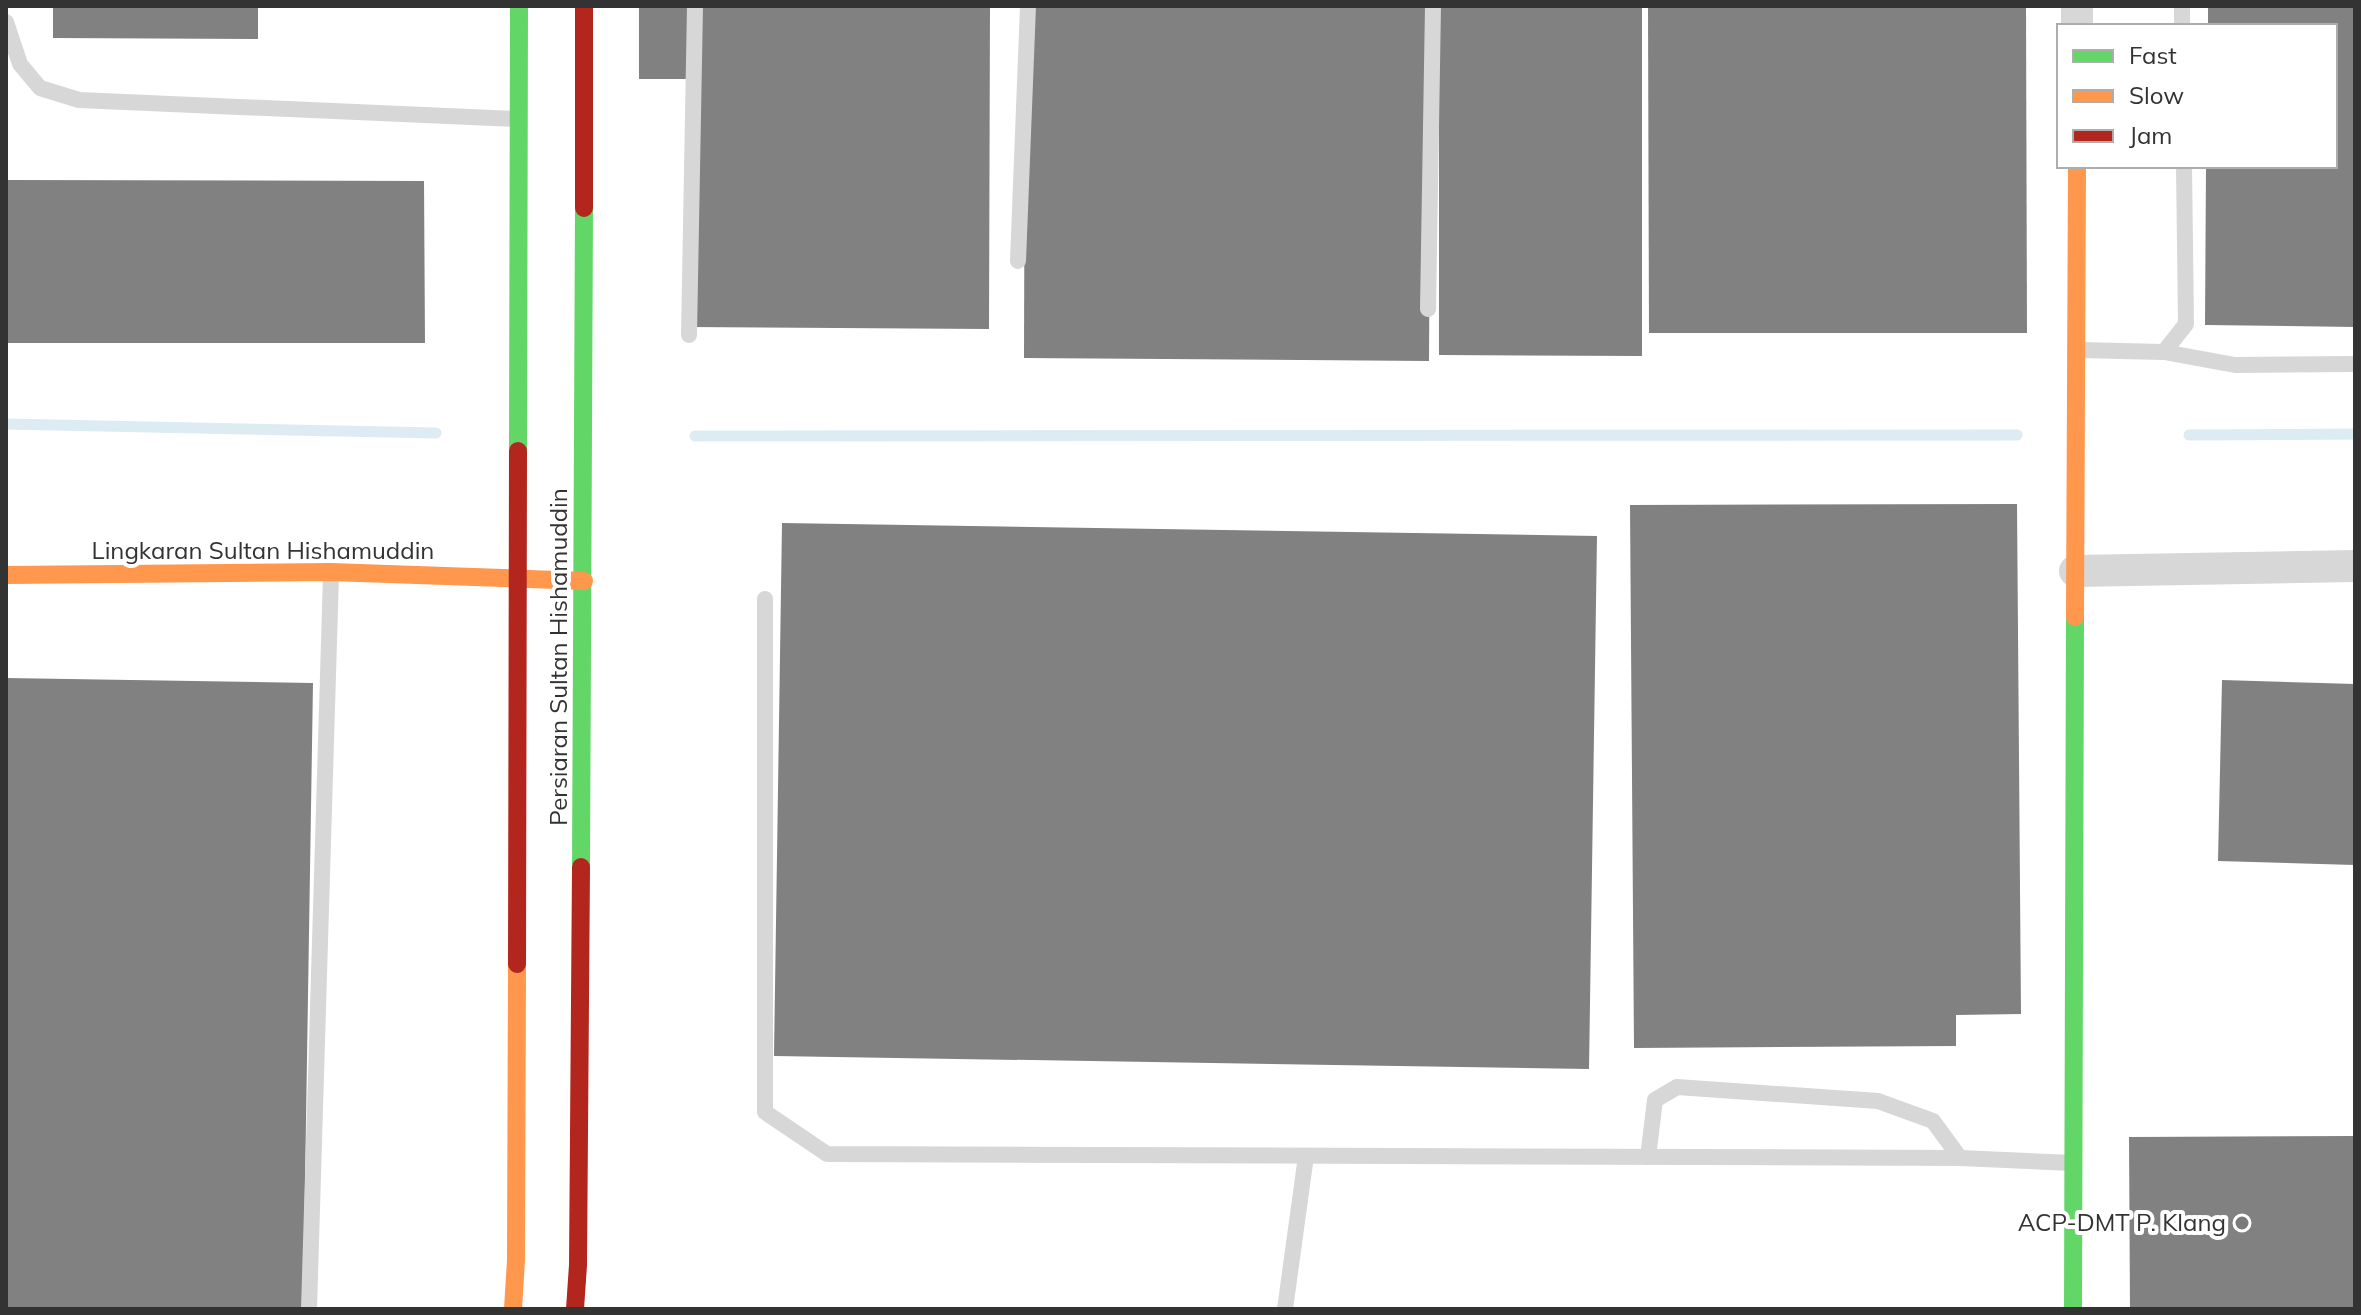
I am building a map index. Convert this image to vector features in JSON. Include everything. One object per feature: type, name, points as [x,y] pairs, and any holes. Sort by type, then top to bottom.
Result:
[{"type":"street","name":"Persiaran Sultan Hishamuddin","points":[[513,1309],[516,1260],[520,577],[519,6]]},
{"type":"street","name":"Persiaran Sultan Hishamuddin","points":[[575,1309],[578,1265],[584,581],[584,6]]},
{"type":"street","points":[[2073,1309],[2077,168]]},
{"type":"street","points":[[2075,571],[2355,566]]},
{"type":"street","name":"Lingkaran Sultan Hishamuddin","points":[[6,575],[331,572],[584,581]]},
{"type":"lane","points":[[689,335],[695,6]]},
{"type":"lane","points":[[1018,261],[1028,6]]},
{"type":"lane","points":[[1428,309],[1433,6]]},
{"type":"lane","points":[[6,22],[20,64],[40,88],[79,100],[519,119]]},
{"type":"lane","points":[[2164,352],[2186,324],[2184,168]]},
{"type":"lane","points":[[2077,350],[2164,352],[2235,365],[2355,364]]},
{"type":"lane","points":[[309,1309],[331,572]]},
{"type":"lane","points":[[765,599],[765,1112],[827,1154],[1960,1158],[2074,1163]]},
{"type":"lane","points":[[1648,1157],[1655,1100],[1677,1087],[1878,1101],[1933,1121],[1960,1158]]},
{"type":"lane","points":[[1285,1309],[1306,1156]]},
{"type":"building","points":[[53,6],[258,6],[258,39],[53,38]]},
{"type":"building","points":[[639,6],[990,6],[989,329],[688,327],[689,79],[639,79]]},
{"type":"building","points":[[1025,6],[1431,6],[1429,361],[1024,358]]},
{"type":"building","points":[[1439,6],[1642,6],[1642,356],[1439,355]]},
{"type":"building","points":[[1648,6],[2026,6],[2027,333],[1649,333]]},
{"type":"building","points":[[2208,6],[2355,6],[2355,327],[2205,325],[2206,168],[2337,168],[2337,24],[2208,24]]},
{"type":"building","points":[[6,180],[424,181],[425,343],[6,343]]},
{"type":"building","points":[[2017,504],[2021,1014],[1956,1015],[1956,1046],[1634,1048],[1630,505]]},
{"type":"building","points":[[782,523],[1597,536],[1589,1069],[774,1056]]},
{"type":"building","points":[[6,678],[313,683],[303,1309],[6,1309]]},
{"type":"building","points":[[2222,680],[2355,684],[2355,865],[2218,861]]},
{"type":"building","name":"ACP-DMT P. Klang","points":[[2355,1136],[2355,1309],[2130,1309],[2129,1137]]},
{"type":"waterway","points":[[6,424],[436,433]]},
{"type":"waterway","points":[[2189,435],[2355,434]]},
{"type":"waterway","points":[[695,436],[2017,435]]},
{"type":"traffic: fast","points":[[518,451],[519,6]]},
{"type":"traffic: fast","points":[[581,867],[584,208]]},
{"type":"traffic: fast","points":[[2073,1309],[2075,617]]},
{"type":"traffic: slow","points":[[2075,617],[2077,168]]},
{"type":"traffic: slow","points":[[6,575],[331,572],[584,581]]},
{"type":"traffic: slow","points":[[513,1309],[516,1260],[517,964]]},
{"type":"traffic: jam","points":[[584,6],[584,208]]},
{"type":"traffic: jam","points":[[517,964],[518,451]]},
{"type":"traffic: jam","points":[[575,1309],[578,1265],[581,867]]},
{"type":"place","name":"ACP-DMT P. Klang","points":[[2242,1223]]}]
